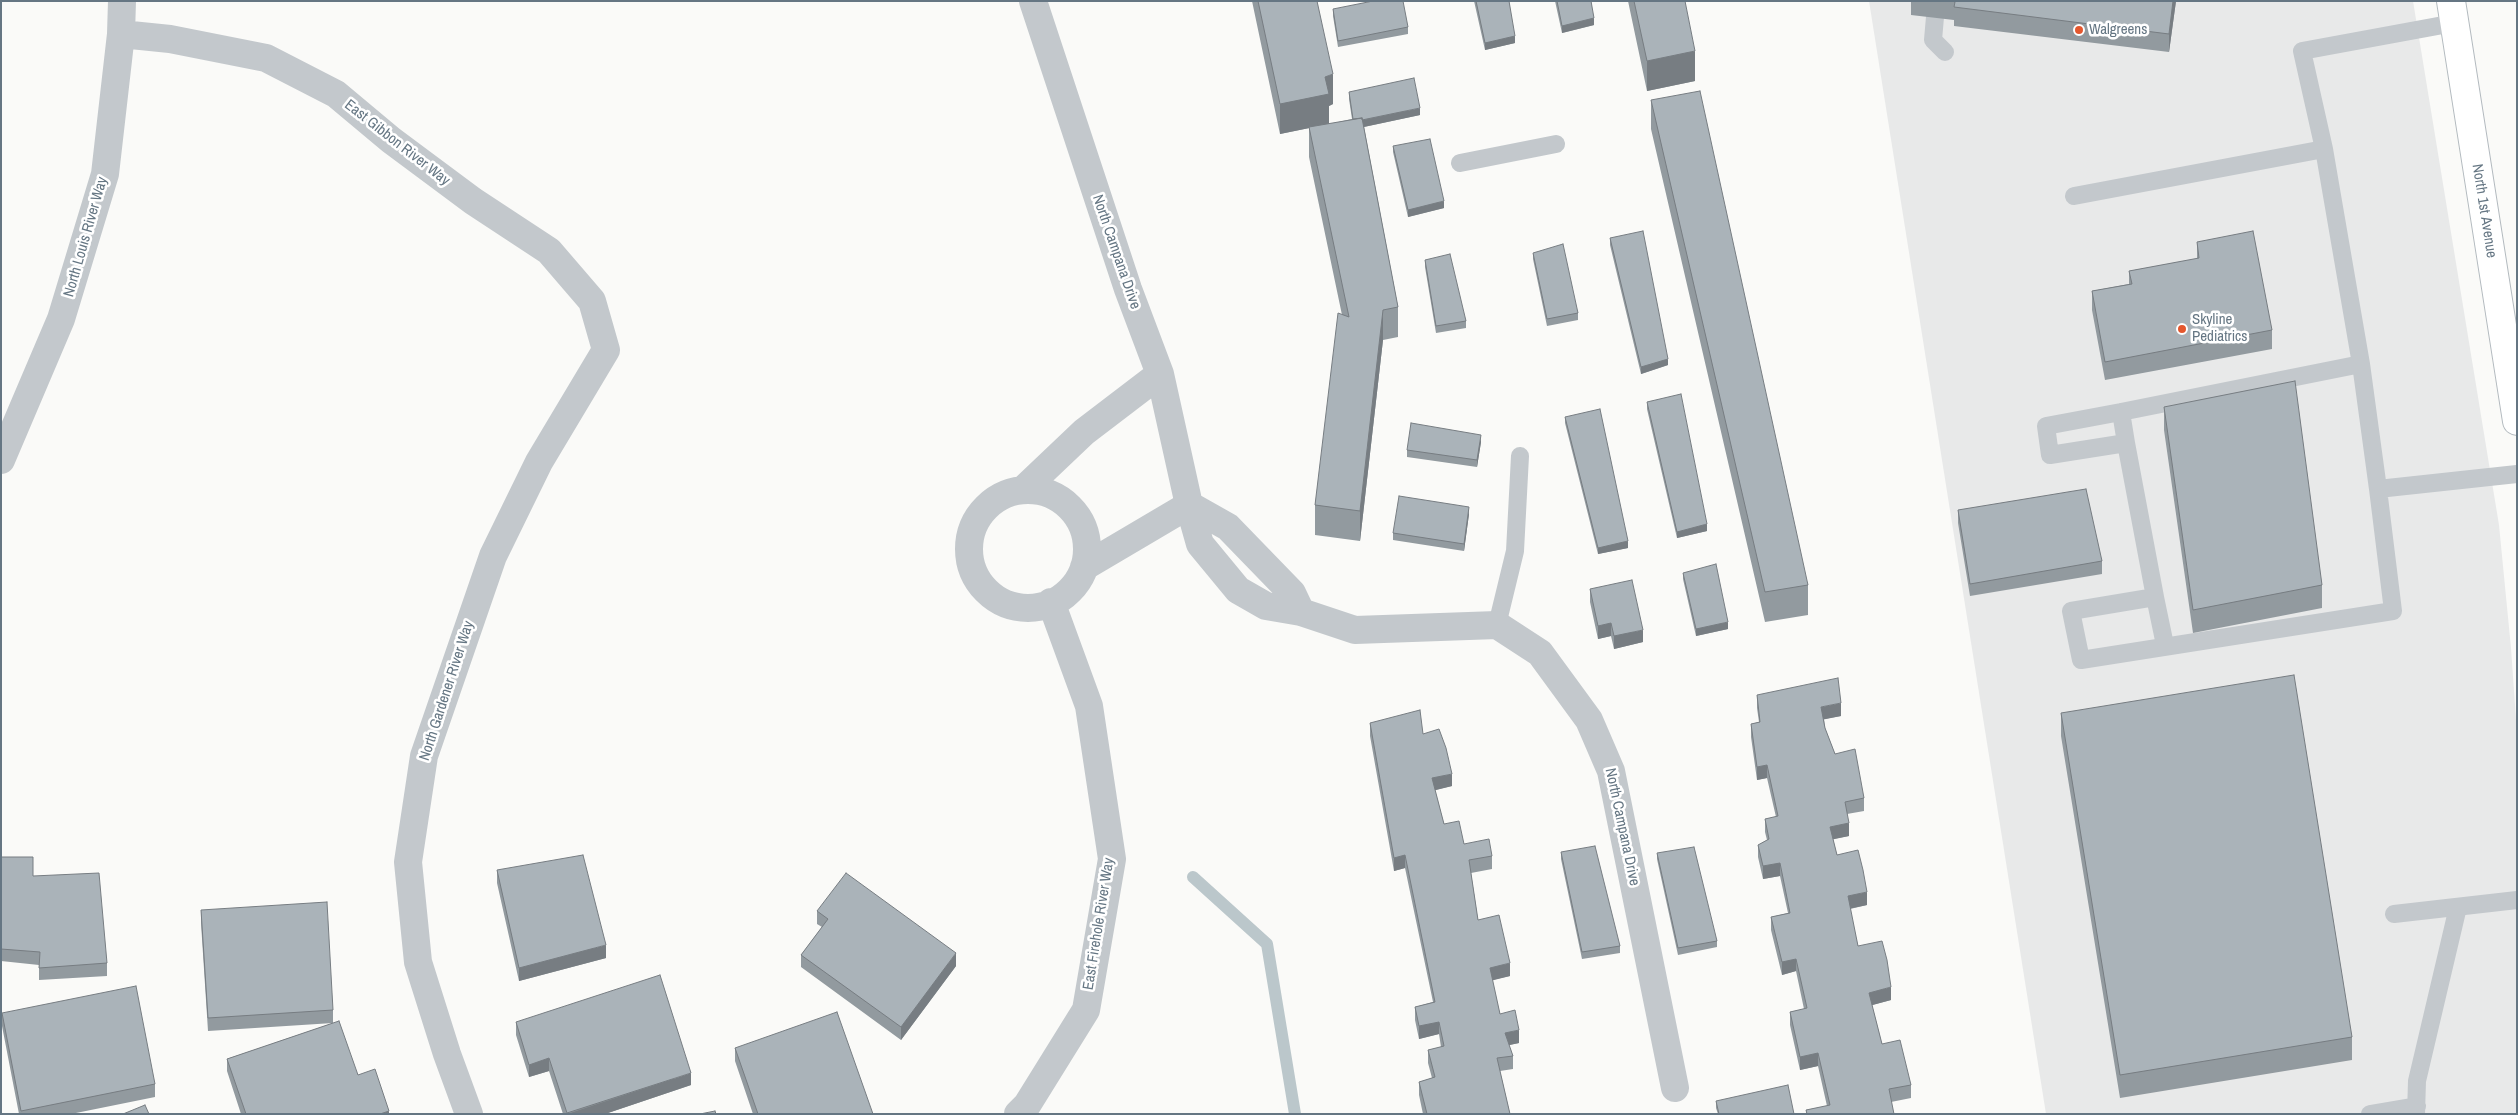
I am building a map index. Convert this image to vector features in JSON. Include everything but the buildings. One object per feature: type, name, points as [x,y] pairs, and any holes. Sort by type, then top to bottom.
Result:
[{"type":"main road","name":"North 1st Avenue","points":[[2453,12],[2517,421]]},
{"type":"street","name":"North Louis River Way","points":[[1,460],[61,320],[105,174],[121,34],[122,1]]},
{"type":"street","name":"North Campana Drive","points":[[1033,1],[1125,279],[1160,374],[1189,505],[1200,544],[1238,590],[1266,606],[1301,612],[1355,630],[1497,625],[1540,653],[1589,720],[1611,771],[1676,1088]]},
{"type":"street","name":"East Gibbon River Way","points":[[121,34],[170,39],[266,58],[336,94],[391,140],[465,196],[549,251],[592,301],[606,350]]},
{"type":"street","name":"North Gardener River Way","points":[[470,1114],[447,1054],[418,962],[408,862],[424,756],[493,556],[539,462],[606,350]]},
{"type":"street","points":[[1024,489],[1052,495],[1071,506],[1083,524],[1087,542],[1084,567],[1077,581],[1065,595],[1051,602],[1024,607],[1000,600],[981,584],[970,559],[969,544],[973,527],[980,515],[1004,495],[1024,489],[1084,432],[1160,374]]},
{"type":"street","points":[[1084,567],[1189,505],[1228,527],[1292,593],[1301,612]]},
{"type":"street","name":"East Firehole River Way","points":[[1018,1114],[1027,1105],[1086,1010],[1112,859],[1089,706],[1051,602]]},
{"type":"lane","points":[[2155,597],[2071,611],[2081,660],[2166,645],[2393,611],[2361,364],[2324,149],[2302,51],[2453,12]]},
{"type":"lane","points":[[1935,17],[1933,40],[1945,52]]},
{"type":"lane","points":[[1460,163],[1556,144]]},
{"type":"lane","points":[[2074,196],[2324,149]]},
{"type":"lane","points":[[2126,443],[2050,455],[2046,426],[2361,364]]},
{"type":"lane","points":[[2121,412],[2155,597],[2166,645]]},
{"type":"lane","points":[[1497,625],[1515,551],[1520,456]]},
{"type":"lane","points":[[2378,489],[2517,474]]},
{"type":"lane","points":[[2394,914],[2517,900]]},
{"type":"lane","points":[[2370,1114],[2417,1110],[2417,1081],[2458,906]]},
{"type":"shaded area","points":[[1869,1],[2413,1],[2499,525],[2511,648],[2517,734],[2517,1114],[2046,1114]]},
{"type":"waterway","points":[[1193,877],[1267,944],[1295,1114]]},
{"type":"place","name":"Walgreens","points":[[2079,30]]},
{"type":"place","name":"Skyline Pediatrics","points":[[2182,329]]}]
